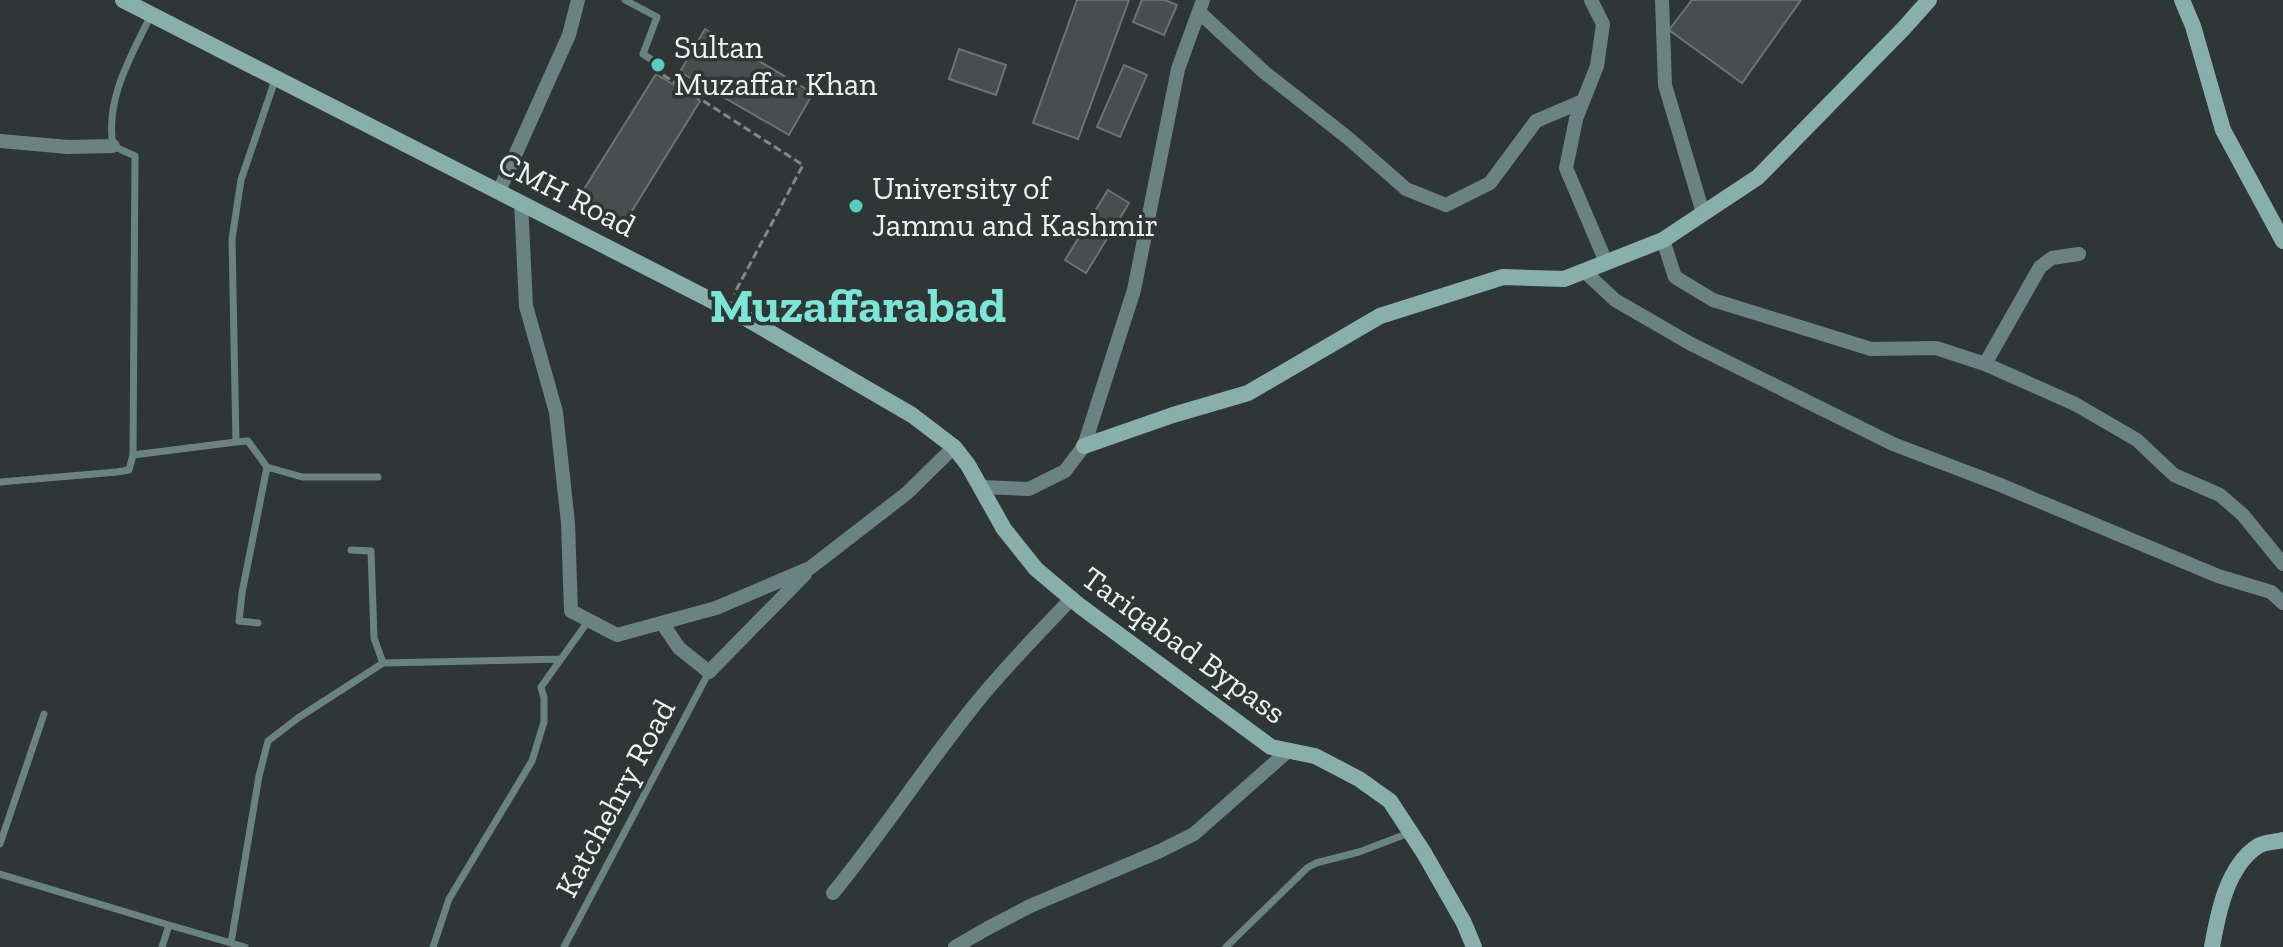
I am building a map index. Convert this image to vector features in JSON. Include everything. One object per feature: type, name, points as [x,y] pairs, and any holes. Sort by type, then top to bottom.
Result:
[{"type":"street","name":"CMH Road","points":[[123,0],[727,308],[912,415],[954,447],[968,465]]},
{"type":"street","points":[[499,191],[569,35],[578,0]]},
{"type":"street","points":[[1591,0],[1603,24],[1597,66],[1576,119],[1566,168],[1606,262]]},
{"type":"street","points":[[1662,0],[1665,85],[1703,213]]},
{"type":"street","points":[[1084,446],[1248,393],[1380,316],[1503,277],[1564,279],[1663,240],[1758,177],[1929,0]]},
{"type":"street","points":[[2189,3],[2223,130],[2283,241]]},
{"type":"street","points":[[980,487],[1029,489],[1065,471],[1084,446],[1134,290],[1178,69],[1201,6],[1264,72],[1348,138],[1406,189],[1446,205],[1490,183],[1536,121],[1583,101]]},
{"type":"street","points":[[0,141],[68,147],[113,146]]},
{"type":"street","points":[[521,202],[526,306],[556,412],[568,523],[571,611],[617,635],[716,608],[810,568]]},
{"type":"street","points":[[1663,240],[1675,277],[1713,300],[1871,349],[1936,348],[1985,364],[2075,404],[2137,440],[2174,475],[2220,495],[2243,515],[2283,564]]},
{"type":"street","points":[[1985,364],[2040,267],[2052,258],[2079,254]]},
{"type":"street","points":[[1584,271],[1615,300],[1691,344],[1893,444],[1998,484],[2218,576],[2271,592],[2283,603]]},
{"type":"street","points":[[662,623],[679,648],[709,672],[810,568],[907,493],[954,447]]},
{"type":"street","name":"Tariqabad Bypass","points":[[968,465],[1004,529],[1036,569],[1072,598],[1271,747],[1315,756],[1359,779],[1390,801],[1464,923],[1474,947]]},
{"type":"street","points":[[833,893],[870,848],[973,707],[1072,598]]},
{"type":"street","points":[[955,947],[1030,906],[1194,834],[1288,751]]},
{"type":"street","points":[[2212,947],[2216,923],[2235,869],[2260,845],[2283,840]]},
{"type":"lane","points":[[625,0],[657,17],[643,54],[658,64]]},
{"type":"lane","points":[[0,482],[129,470],[133,455],[135,156],[113,146],[110,128],[119,83],[151,15]]},
{"type":"lane","points":[[236,442],[232,239],[241,180],[276,78]]},
{"type":"lane","points":[[133,455],[248,441],[267,467],[302,477],[378,477]]},
{"type":"lane","points":[[258,623],[239,621],[267,467]]},
{"type":"lane","points":[[351,550],[371,551],[374,638],[383,663]]},
{"type":"lane","points":[[433,947],[449,899],[532,761],[544,722],[541,687],[589,620]]},
{"type":"lane","points":[[231,943],[259,776],[268,741],[309,710],[383,663],[561,659]]},
{"type":"lane","name":"Katchehry Road","points":[[564,947],[709,672]]},
{"type":"lane","points":[[0,844],[44,714]]},
{"type":"lane","points":[[1226,947],[1307,868],[1411,832]]},
{"type":"lane","points":[[0,874],[245,947]]},
{"type":"lane","points":[[162,947],[169,925]]},
{"type":"path","points":[[658,64],[656,71],[803,165],[727,308]]},
{"type":"building","points":[[1077,0],[1129,0],[1078,139],[1033,123]]},
{"type":"building","points":[[1142,0],[1165,0],[1177,5],[1164,35],[1133,22]]},
{"type":"building","points":[[1692,0],[1801,0],[1742,83],[1669,30]]},
{"type":"building","points":[[705,29],[813,93],[789,135],[680,72]]},
{"type":"building","points":[[959,49],[1006,65],[996,95],[949,79]]},
{"type":"building","points":[[1124,65],[1147,75],[1120,137],[1097,127]]},
{"type":"building","points":[[656,74],[700,101],[625,222],[581,194]]},
{"type":"building","points":[[1108,190],[1129,203],[1086,273],[1065,260]]},
{"type":"place","name":"Sultan Muzaffar Khan","points":[[658,65]]},
{"type":"place","name":"University of Jammu and Kashmir","points":[[856,206]]},
{"type":"district","name":"Muzaffarabad","points":[[858,305]]}]
